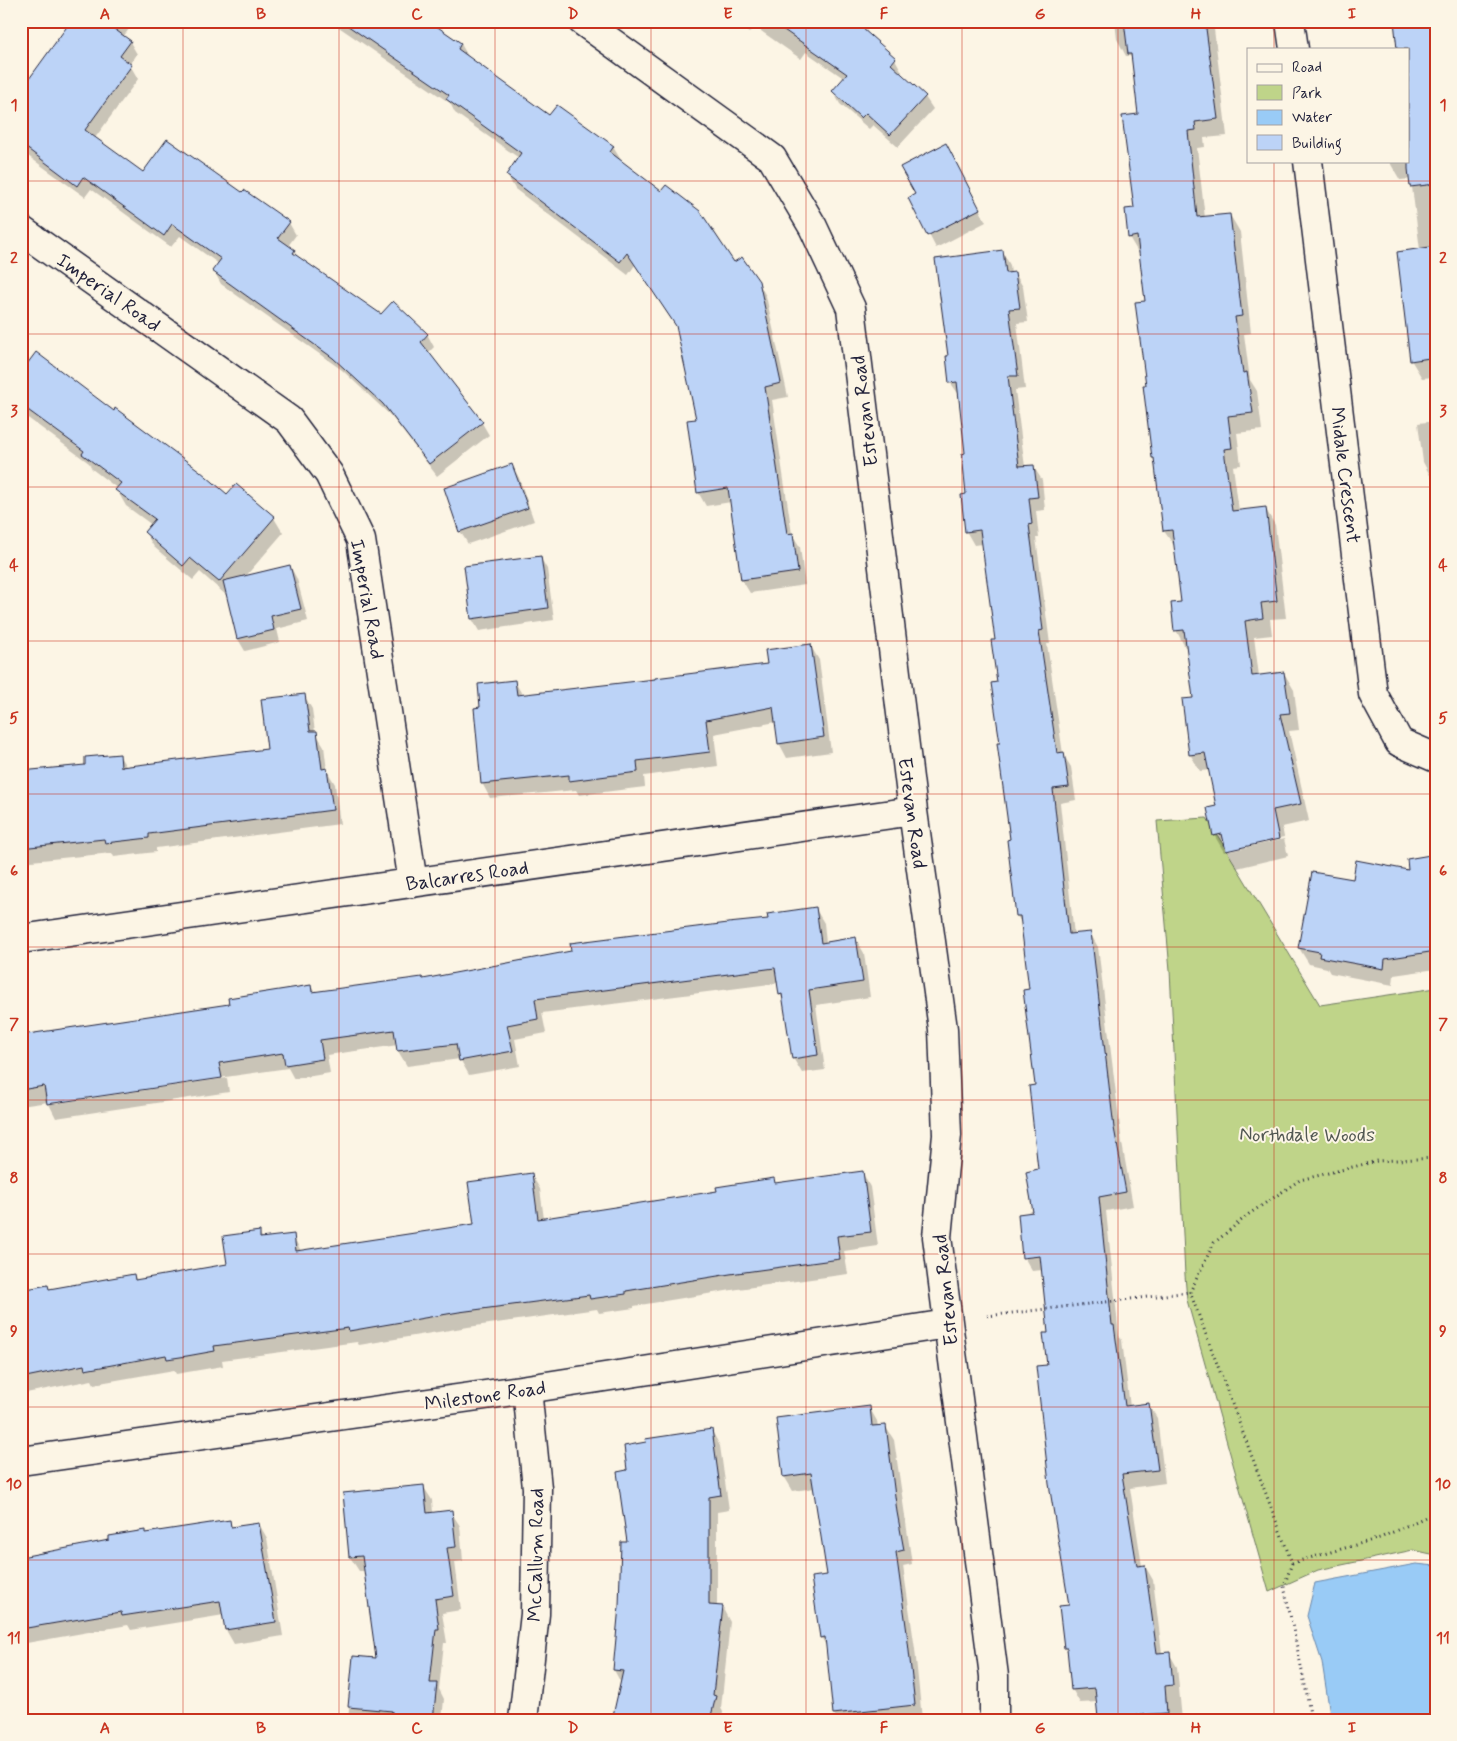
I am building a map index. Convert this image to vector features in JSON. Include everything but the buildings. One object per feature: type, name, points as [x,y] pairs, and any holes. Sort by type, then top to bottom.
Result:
[{"type":"street","name":"Estevan Road","points":[[582,21],[772,158],[813,227],[851,308],[912,811],[943,1029],[947,1135],[937,1237],[994,1676],[994,1720]]},
{"type":"street","points":[[1290,21],[1294,48]]},
{"type":"street","name":"Midale Crescent","points":[[1308,162],[1373,694],[1399,742],[1436,758]]},
{"type":"street","name":"Imperial Road","points":[[21,230],[289,420],[329,474],[361,540],[413,883]]},
{"type":"street","name":"Balcarres Road","points":[[21,939],[912,811]]},
{"type":"street","name":"Milestone Road","points":[[21,1461],[527,1389],[947,1324]]},
{"type":"street","name":"McCallum Road","points":[[523,1720],[535,1614],[537,1488],[527,1389]]},
{"type":"path","points":[[1310,1720],[1306,1690],[1284,1586],[1292,1563],[1190,1292],[1214,1243],[1249,1214],[1300,1180],[1378,1161],[1436,1158]]},
{"type":"path","points":[[987,1316],[1190,1292]]},
{"type":"path","points":[[1292,1563],[1380,1538],[1432,1514],[1436,1514]]},
{"type":"green space","name":"Northdale Woods","points":[[1207,818],[1320,1005],[1436,988],[1436,1555],[1413,1550],[1318,1570],[1269,1592],[1187,1300],[1170,970],[1157,821]]},
{"type":"water","points":[[1416,1564],[1436,1566],[1436,1720],[1331,1720],[1322,1662],[1307,1616],[1315,1583]]}]
